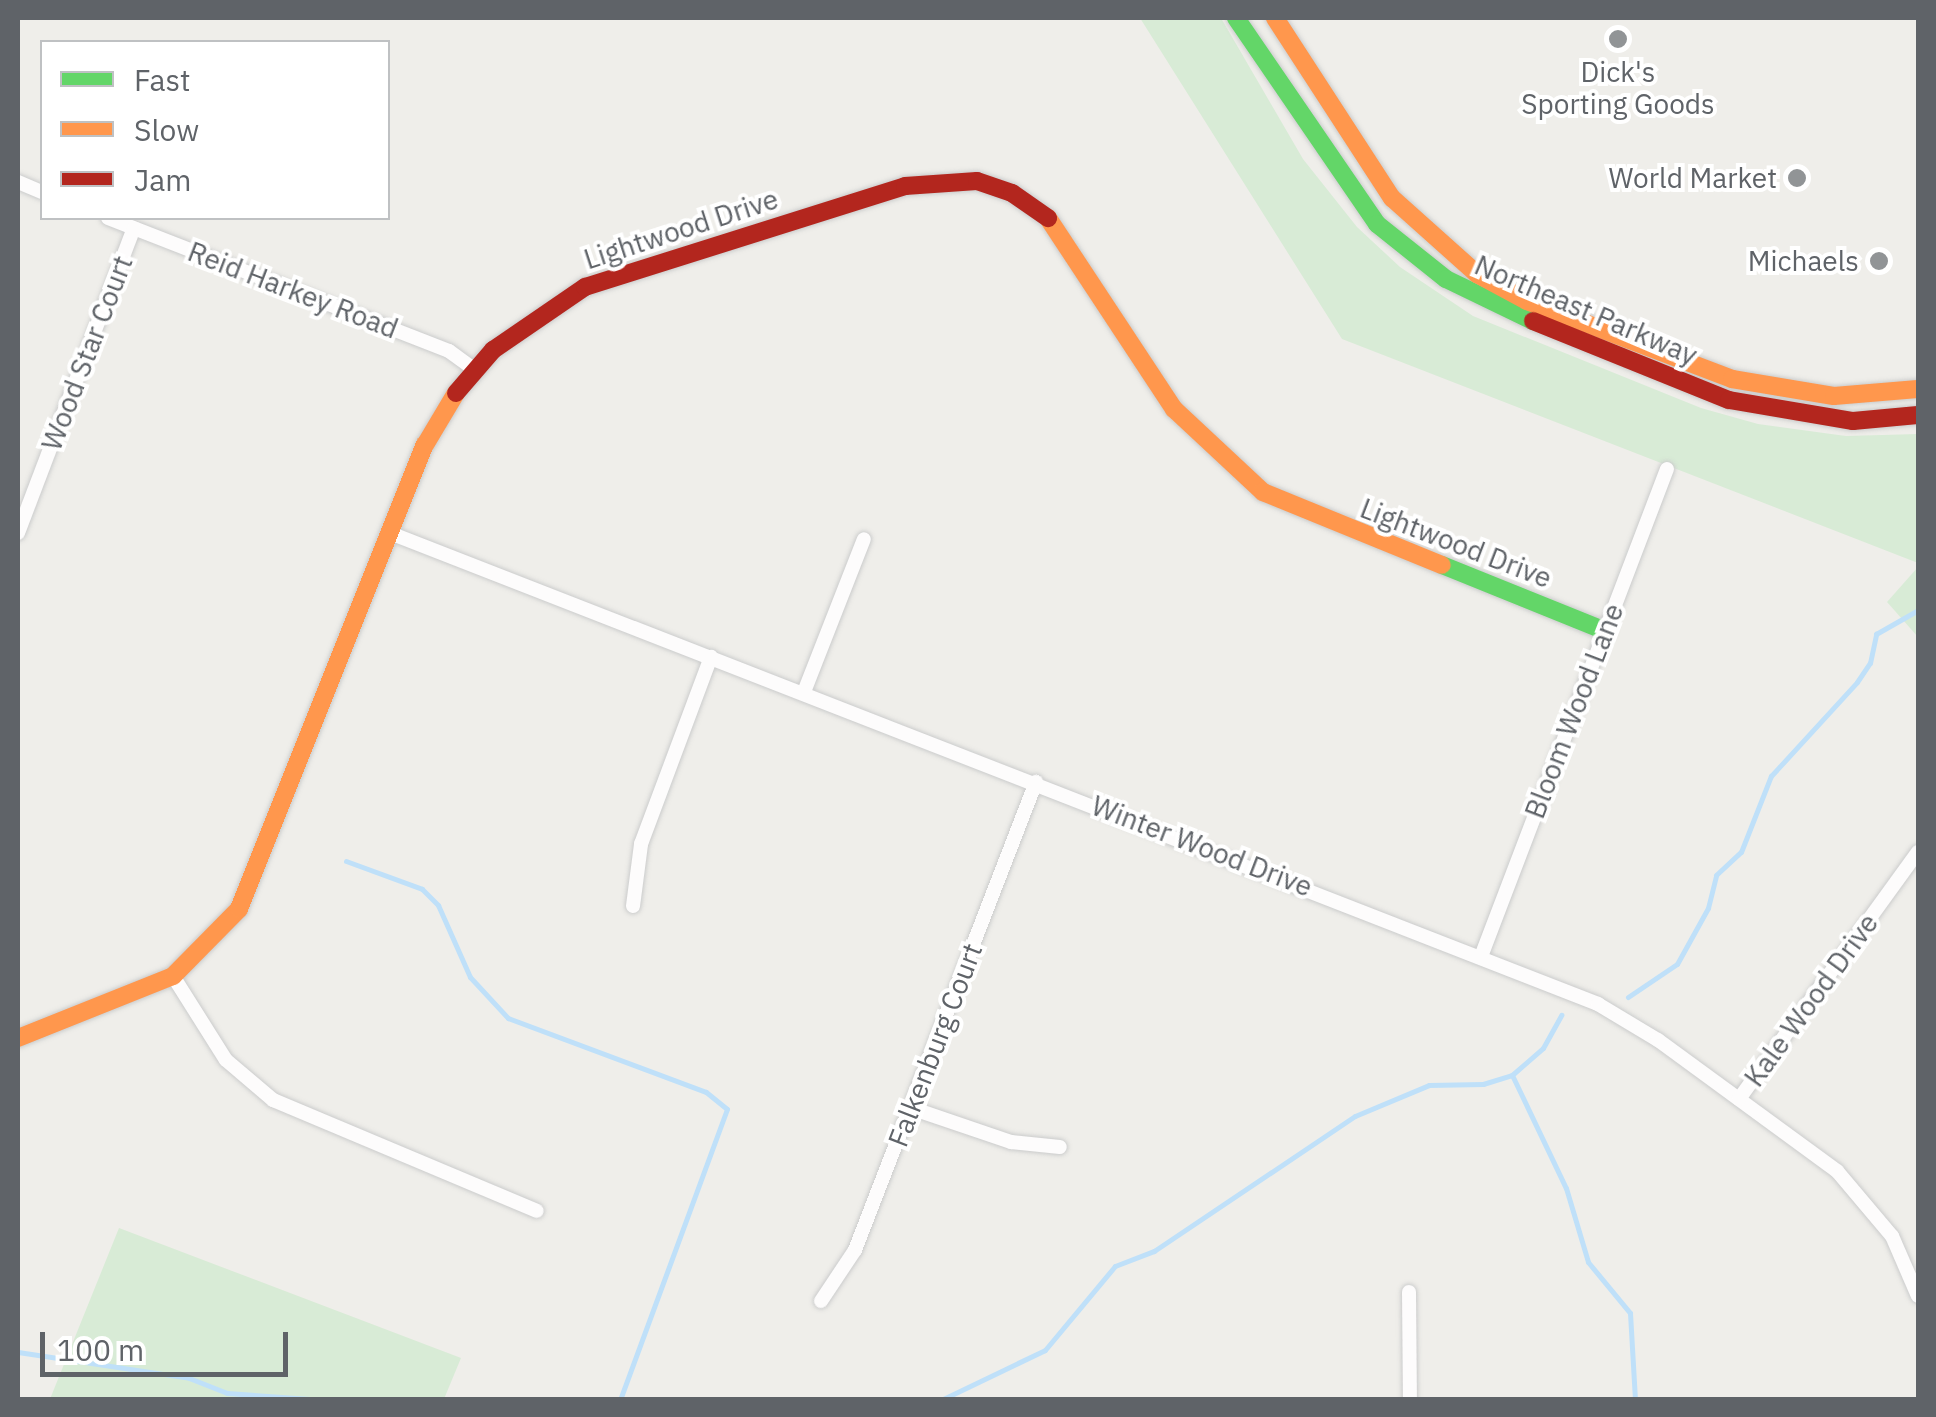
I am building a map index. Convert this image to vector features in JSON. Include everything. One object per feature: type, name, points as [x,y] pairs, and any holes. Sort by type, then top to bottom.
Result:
[{"type":"street","name":"Northeast Parkway","points":[[1236,18],[1377,224],[1474,296],[1766,410],[1853,421],[1918,415]]},
{"type":"street","name":"Northeast Parkway","points":[[1275,18],[1392,198],[1477,274],[1528,301],[1732,378],[1834,396],[1918,390]]},
{"type":"street","name":"Lightwood Drive","points":[[18,1038],[173,976],[216,940],[254,884],[390,532],[436,424],[475,370],[540,313],[610,278],[905,186],[977,181],[1029,203],[1062,234],[1174,409],[1263,492],[1605,631]]},
{"type":"street","name":"Reid Harkey Road","points":[[113,220],[448,350],[475,370]]},
{"type":"street","name":"Wood Star Court","points":[[18,534],[134,228]]},
{"type":"street","name":"Bloom Wood Lane","points":[[1482,954],[1666,469]]},
{"type":"street","name":"Winter Wood Drive","points":[[390,532],[1482,954],[1610,1011],[1739,1099],[1861,1196],[1892,1236],[1918,1296]]},
{"type":"street","points":[[804,692],[864,539]]},
{"type":"street","points":[[633,906],[640,844],[711,657]]},
{"type":"street","name":"Falkenburg Court","points":[[821,1301],[856,1250],[1036,782]]},
{"type":"street","name":"Kale Wood Drive","points":[[1739,1099],[1918,852]]},
{"type":"street","points":[[173,976],[226,1060],[273,1100],[537,1211]]},
{"type":"street","points":[[911,1108],[1011,1142],[1060,1147]]},
{"type":"street","points":[[1409,1292],[1410,1400]]},
{"type":"green space","points":[[1140,18],[1221,18],[1303,159],[1357,227],[1400,267],[1473,316],[1701,408],[1758,424],[1846,436],[1918,434],[1918,563],[1342,339]]},
{"type":"green space","points":[[1918,567],[1918,637],[1887,602]]},
{"type":"green space","points":[[119,1228],[461,1358],[444,1399],[50,1399]]},
{"type":"waterway","points":[[1628,997],[1677,964],[1708,908],[1716,875],[1741,852],[1771,776],[1857,682],[1870,663],[1876,634],[1918,610]]},
{"type":"waterway","points":[[346,861],[422,889],[438,905],[470,977],[508,1018],[706,1092],[727,1109],[620,1400]]},
{"type":"waterway","points":[[941,1400],[1045,1350],[1115,1266],[1154,1251],[1355,1116],[1429,1085],[1483,1084],[1512,1075],[1543,1048],[1561,1015]]},
{"type":"waterway","points":[[1512,1075],[1566,1188],[1588,1262],[1630,1313],[1635,1400]]},
{"type":"waterway","points":[[18,1352],[189,1378],[227,1393],[324,1400]]},
{"type":"traffic: fast","points":[[1236,18],[1377,224],[1446,279],[1533,321]]},
{"type":"traffic: fast","points":[[1442,565],[1605,631]]},
{"type":"traffic: slow","points":[[1275,18],[1392,198],[1477,274],[1527,301],[1732,379],[1834,396],[1918,389]]},
{"type":"traffic: slow","points":[[1048,218],[1174,409],[1263,492],[1442,565]]},
{"type":"traffic: slow","points":[[18,1038],[173,976],[239,909],[425,445],[456,393]]},
{"type":"traffic: jam","points":[[456,393],[493,350],[585,287],[905,186],[977,181],[1012,193],[1048,218]]},
{"type":"traffic: jam","points":[[1533,321],[1729,400],[1853,421],[1918,415]]},
{"type":"place","name":"Dick's Sporting Goods","points":[[1618,39]]},
{"type":"place","name":"World Market","points":[[1797,178]]},
{"type":"place","name":"Michaels","points":[[1879,261]]}]
